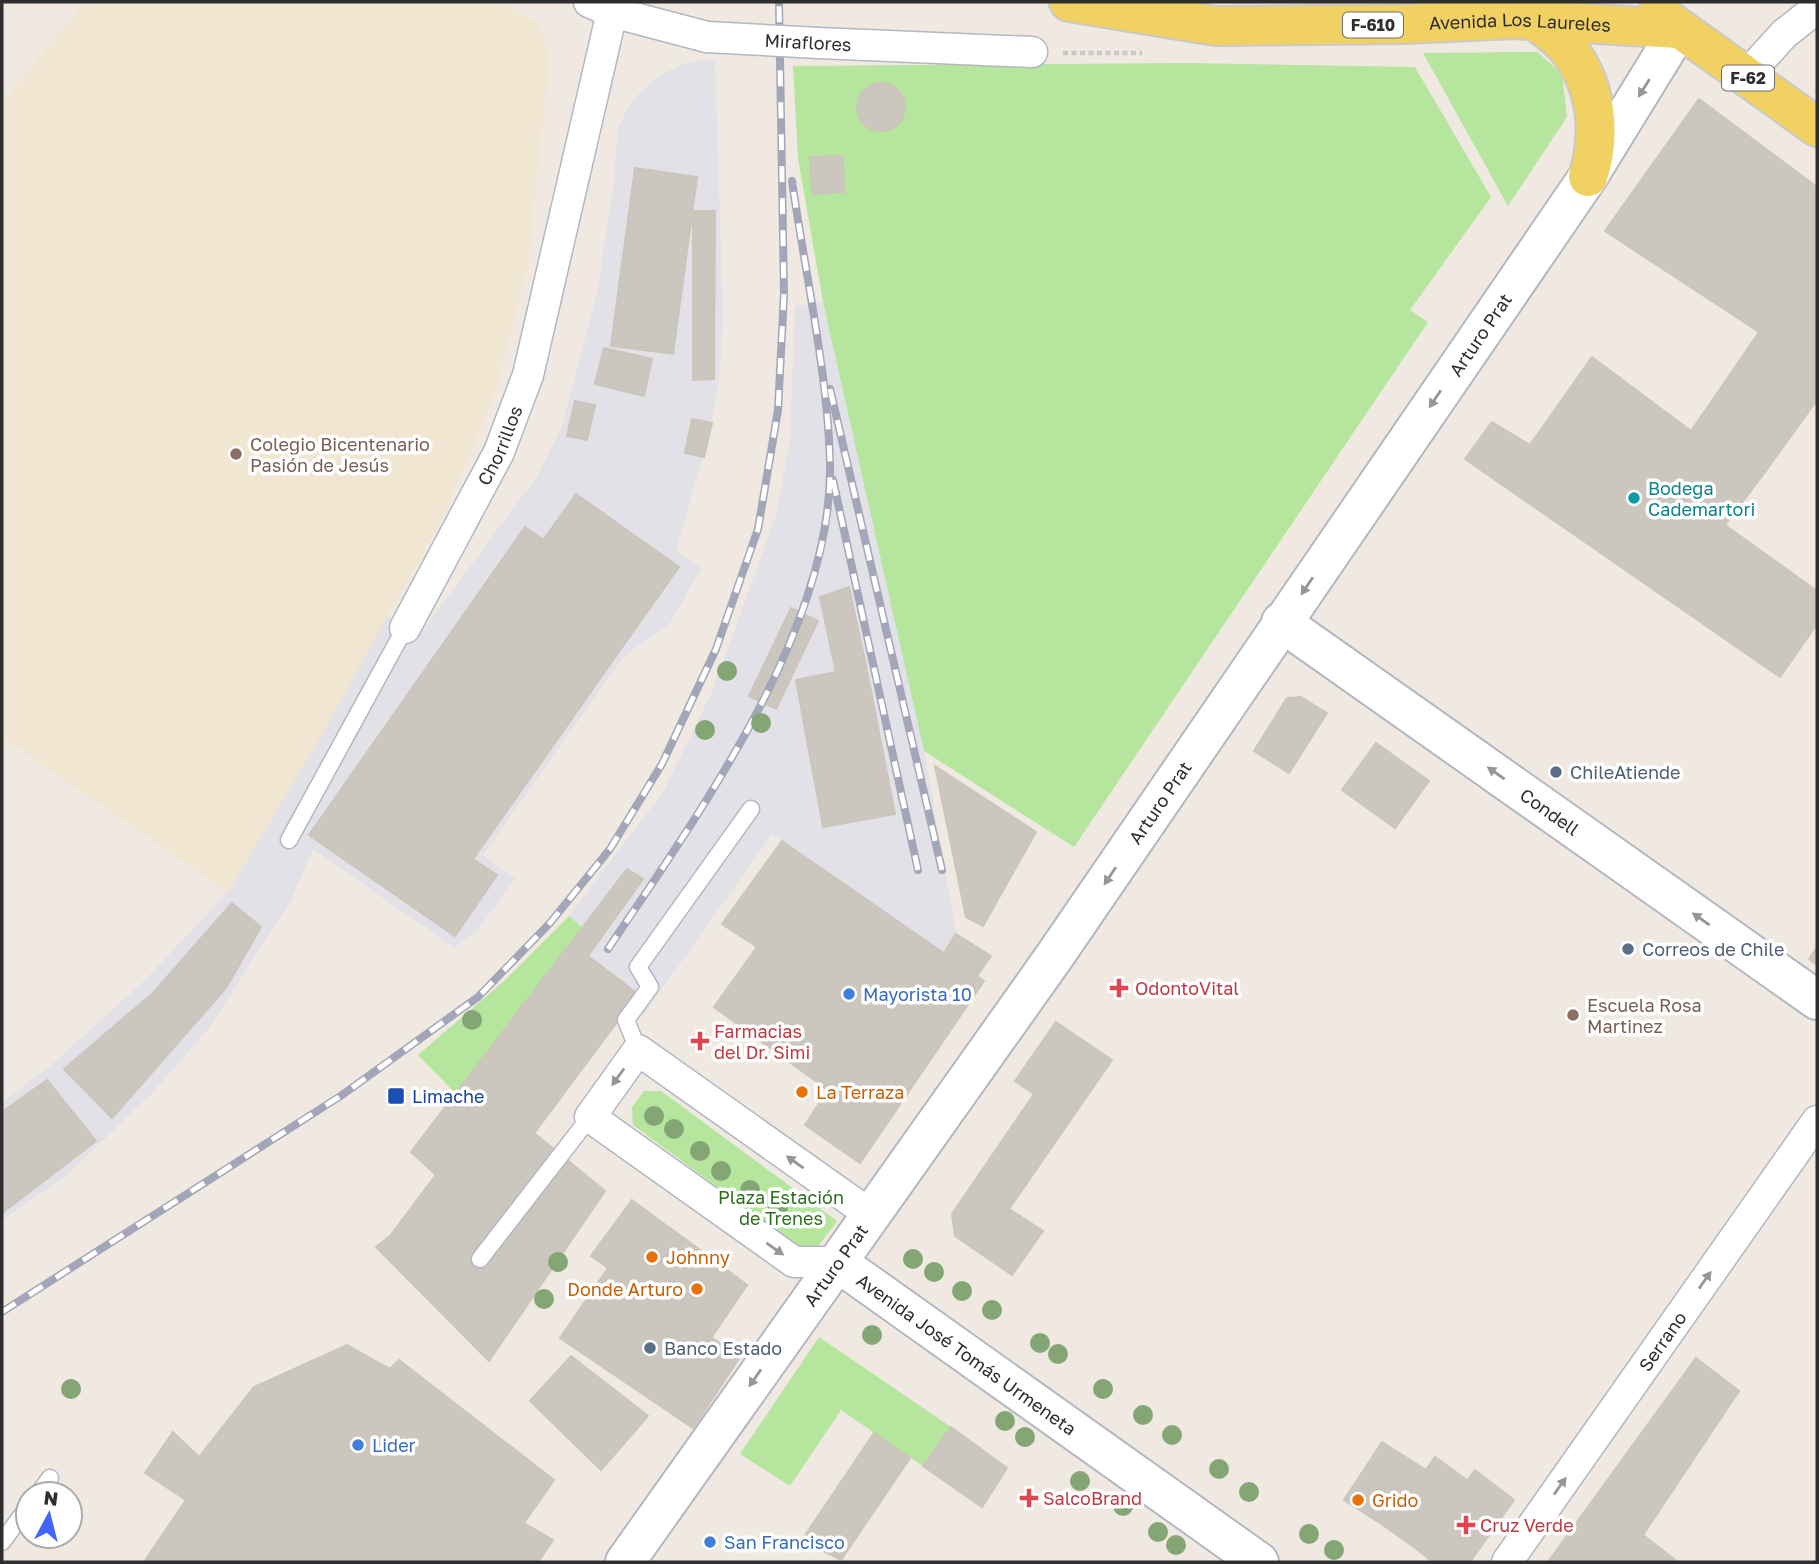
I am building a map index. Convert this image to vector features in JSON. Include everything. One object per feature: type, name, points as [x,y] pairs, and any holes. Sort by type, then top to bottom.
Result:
[{"type":"main road","name":"Avenida Los Laureles","points":[[1069,2],[1216,26],[1531,14],[1667,13]]},
{"type":"main road","name":"F-62","points":[[1667,13],[1746,76],[1817,127]]},
{"type":"main road","points":[[1531,14],[1568,48],[1585,76],[1595,119],[1594,160],[1588,177]]},
{"type":"street","name":"Miraflores","points":[[600,7],[707,37],[1032,52]]},
{"type":"street","name":"Chorrillos","points":[[405,628],[499,452],[528,375],[600,7]]},
{"type":"street","points":[[1746,76],[1784,34],[1817,8]]},
{"type":"street","name":"Arturo Prat","points":[[625,1562],[1055,957],[1588,177],[1667,13]]},
{"type":"street","name":"Condell","points":[[1282,622],[1817,1000]]},
{"type":"street","points":[[590,1117],[638,1049],[871,1215]]},
{"type":"street","name":"Avenida José Tomás Urmeneta","points":[[590,1117],[794,1262],[837,1262],[1259,1562]]},
{"type":"street","name":"Serrano","points":[[1507,1562],[1817,1121]]},
{"type":"lane","name":"Chorrillos","points":[[289,840],[405,628]]},
{"type":"lane","points":[[638,1049],[626,1020],[650,987],[638,967],[751,809]]},
{"type":"lane","points":[[480,1259],[590,1117]]},
{"type":"lane","points":[[2,1542],[14,1526]]},
{"type":"shaded area","name":"Colegio Bicentenario Pasión de Jesús","points":[[85,2],[503,2],[538,24],[550,55],[527,269],[493,399],[446,510],[322,735],[228,892],[2,737],[2,103]]},
{"type":"shaded area","points":[[715,58],[723,314],[720,372],[712,423],[676,551],[701,568],[669,625],[624,656],[483,855],[515,878],[477,931],[454,948],[313,849],[291,900],[209,1028],[152,1093],[65,1177],[2,1220],[2,1102],[56,1061],[146,979],[228,892],[387,617],[420,634],[538,475],[561,429],[596,297],[613,192],[618,129],[632,100],[660,75],[686,63]]},
{"type":"shaded area","points":[[823,302],[921,733],[956,934],[944,953],[772,834],[643,1016],[628,1008],[638,994],[588,956],[643,879],[583,928],[569,916],[663,792],[713,690],[777,512],[790,438],[795,306]]},
{"type":"green space","points":[[1537,52],[1562,73],[1567,117],[1508,206],[1423,53]]},
{"type":"green space","points":[[1188,63],[1415,67],[1491,197],[1410,310],[1428,322],[1074,847],[924,751],[823,302],[798,158],[793,66]]},
{"type":"green space","points":[[569,916],[583,928],[456,1094],[418,1055],[503,982]]},
{"type":"green space","name":"Plaza Estación de Trenes","points":[[644,1091],[661,1091],[837,1221],[811,1256],[633,1125],[632,1107]]},
{"type":"green space","points":[[819,1337],[951,1427],[923,1466],[841,1410],[790,1486],[740,1454]]},
{"type":"building","points":[[881,83],[898,90],[905,107],[898,124],[881,131],[864,124],[857,107],[864,90]]},
{"type":"building","points":[[1699,99],[1817,187],[1817,400],[1765,472],[1696,424],[1759,332],[1605,231]]},
{"type":"building","points":[[843,156],[844,192],[812,194],[810,157]]},
{"type":"building","points":[[635,168],[697,177],[673,354],[611,346]]},
{"type":"building","points":[[693,211],[715,211],[714,379],[693,380]]},
{"type":"building","points":[[604,348],[652,359],[644,396],[595,384]]},
{"type":"building","name":"Bodega Cademartori","points":[[1592,357],[1691,431],[1696,424],[1765,472],[1725,525],[1817,591],[1817,624],[1780,677],[1465,459],[1492,422],[1530,445]]},
{"type":"building","points":[[575,401],[595,405],[587,440],[567,436]]},
{"type":"building","points":[[692,419],[712,423],[704,457],[685,453]]},
{"type":"building","points":[[576,494],[679,567],[647,612],[544,539]]},
{"type":"building","points":[[525,527],[647,612],[473,859],[497,875],[455,936],[309,835]]},
{"type":"building","points":[[849,587],[866,666],[836,673],[820,597]]},
{"type":"building","points":[[791,608],[818,621],[776,709],[749,696]]},
{"type":"building","points":[[866,666],[895,814],[823,827],[796,680]]},
{"type":"building","points":[[1301,697],[1327,713],[1289,773],[1254,751],[1287,698]]},
{"type":"building","points":[[1376,743],[1429,781],[1395,828],[1342,790]]},
{"type":"building","points":[[935,766],[1036,832],[983,926],[966,917]]},
{"type":"building","name":"Mayorista 10","points":[[782,841],[984,981],[860,1163],[805,1125],[828,1090],[714,1007],[757,947],[722,924]]},
{"type":"building","points":[[627,869],[643,879],[588,956],[638,994],[529,1140],[486,1108],[435,1174],[411,1152]]},
{"type":"building","points":[[232,903],[261,927],[226,988],[112,1118],[64,1069],[153,993]]},
{"type":"building","points":[[956,934],[991,956],[977,976],[944,953]]},
{"type":"building","points":[[1817,947],[1817,965],[1809,959]]},
{"type":"building","points":[[1056,1022],[1112,1060],[1009,1209],[1043,1231],[1012,1275],[955,1236],[952,1214],[1034,1094],[1015,1081]]},
{"type":"building","points":[[47,1080],[96,1141],[2,1213],[2,1112]]},
{"type":"building","points":[[486,1108],[529,1140],[534,1133],[605,1191],[489,1361],[376,1247],[390,1236]]},
{"type":"building","points":[[632,1200],[660,1221],[620,1276],[591,1256]]},
{"type":"building","name":"Johnny","points":[[660,1221],[684,1238],[646,1294],[620,1276]]},
{"type":"building","name":"Donde Arturo","points":[[684,1238],[747,1285],[711,1338],[646,1294]]},
{"type":"building","name":"Banco Estado","points":[[608,1268],[740,1357],[693,1428],[560,1338]]},
{"type":"building","name":"Lider","points":[[347,1345],[390,1369],[399,1360],[554,1480],[524,1523],[553,1540],[538,1562],[144,1562],[186,1500],[145,1473],[173,1432],[199,1457],[254,1387]]},
{"type":"building","points":[[571,1356],[648,1416],[601,1470],[530,1401]]},
{"type":"building","points":[[1696,1358],[1739,1391],[1625,1562],[1548,1562]]},
{"type":"building","points":[[951,1427],[1007,1468],[982,1507],[923,1466]]},
{"type":"building","points":[[874,1433],[910,1458],[841,1560],[802,1540]]},
{"type":"building","points":[[1382,1442],[1426,1470],[1386,1527],[1344,1500]]},
{"type":"building","points":[[1435,1457],[1467,1480],[1418,1550],[1386,1527]]},
{"type":"building","name":"Cruz Verde","points":[[1475,1470],[1514,1500],[1470,1562],[1433,1562],[1418,1550]]},
{"type":"building","points":[[1643,1535],[1678,1562],[1625,1562]]},
{"type":"railway","points":[[2,1312],[342,1095],[478,997],[550,923],[610,849],[662,764],[716,649],[758,529],[778,410],[784,294],[779,2]]},
{"type":"railway","points":[[608,949],[681,840],[754,719],[785,655],[809,591],[825,527],[830,464],[825,395],[792,181]]},
{"type":"railway","points":[[830,389],[942,870]]},
{"type":"railway","points":[[833,480],[918,870]]},
{"type":"place","name":"Colegio Bicentenario Pasión de Jesús","points":[[236,454]]},
{"type":"place","name":"Bodega Cademartori","points":[[1634,498]]},
{"type":"place","name":"ChileAtiende","points":[[1556,772]]},
{"type":"place","name":"Correos de Chile","points":[[1628,949]]},
{"type":"place","name":"OdontoVital","points":[[1119,988]]},
{"type":"place","name":"Mayorista 10","points":[[849,994]]},
{"type":"place","name":"Escuela Rosa Martinez","points":[[1573,1015]]},
{"type":"place","name":"Farmacias del Dr. Simi","points":[[700,1041]]},
{"type":"place","name":"La Terraza","points":[[802,1092]]},
{"type":"place","name":"Limache","points":[[396,1096]]},
{"type":"place","name":"Johnny","points":[[652,1257]]},
{"type":"place","name":"Donde Arturo","points":[[697,1289]]},
{"type":"place","name":"Banco Estado","points":[[650,1348]]},
{"type":"place","name":"Lider","points":[[358,1445]]},
{"type":"place","name":"SalcoBrand","points":[[1029,1498]]},
{"type":"place","name":"Grido","points":[[1358,1500]]},
{"type":"place","name":"Cruz Verde","points":[[1466,1525]]},
{"type":"place","name":"San Francisco","points":[[710,1542]]}]
